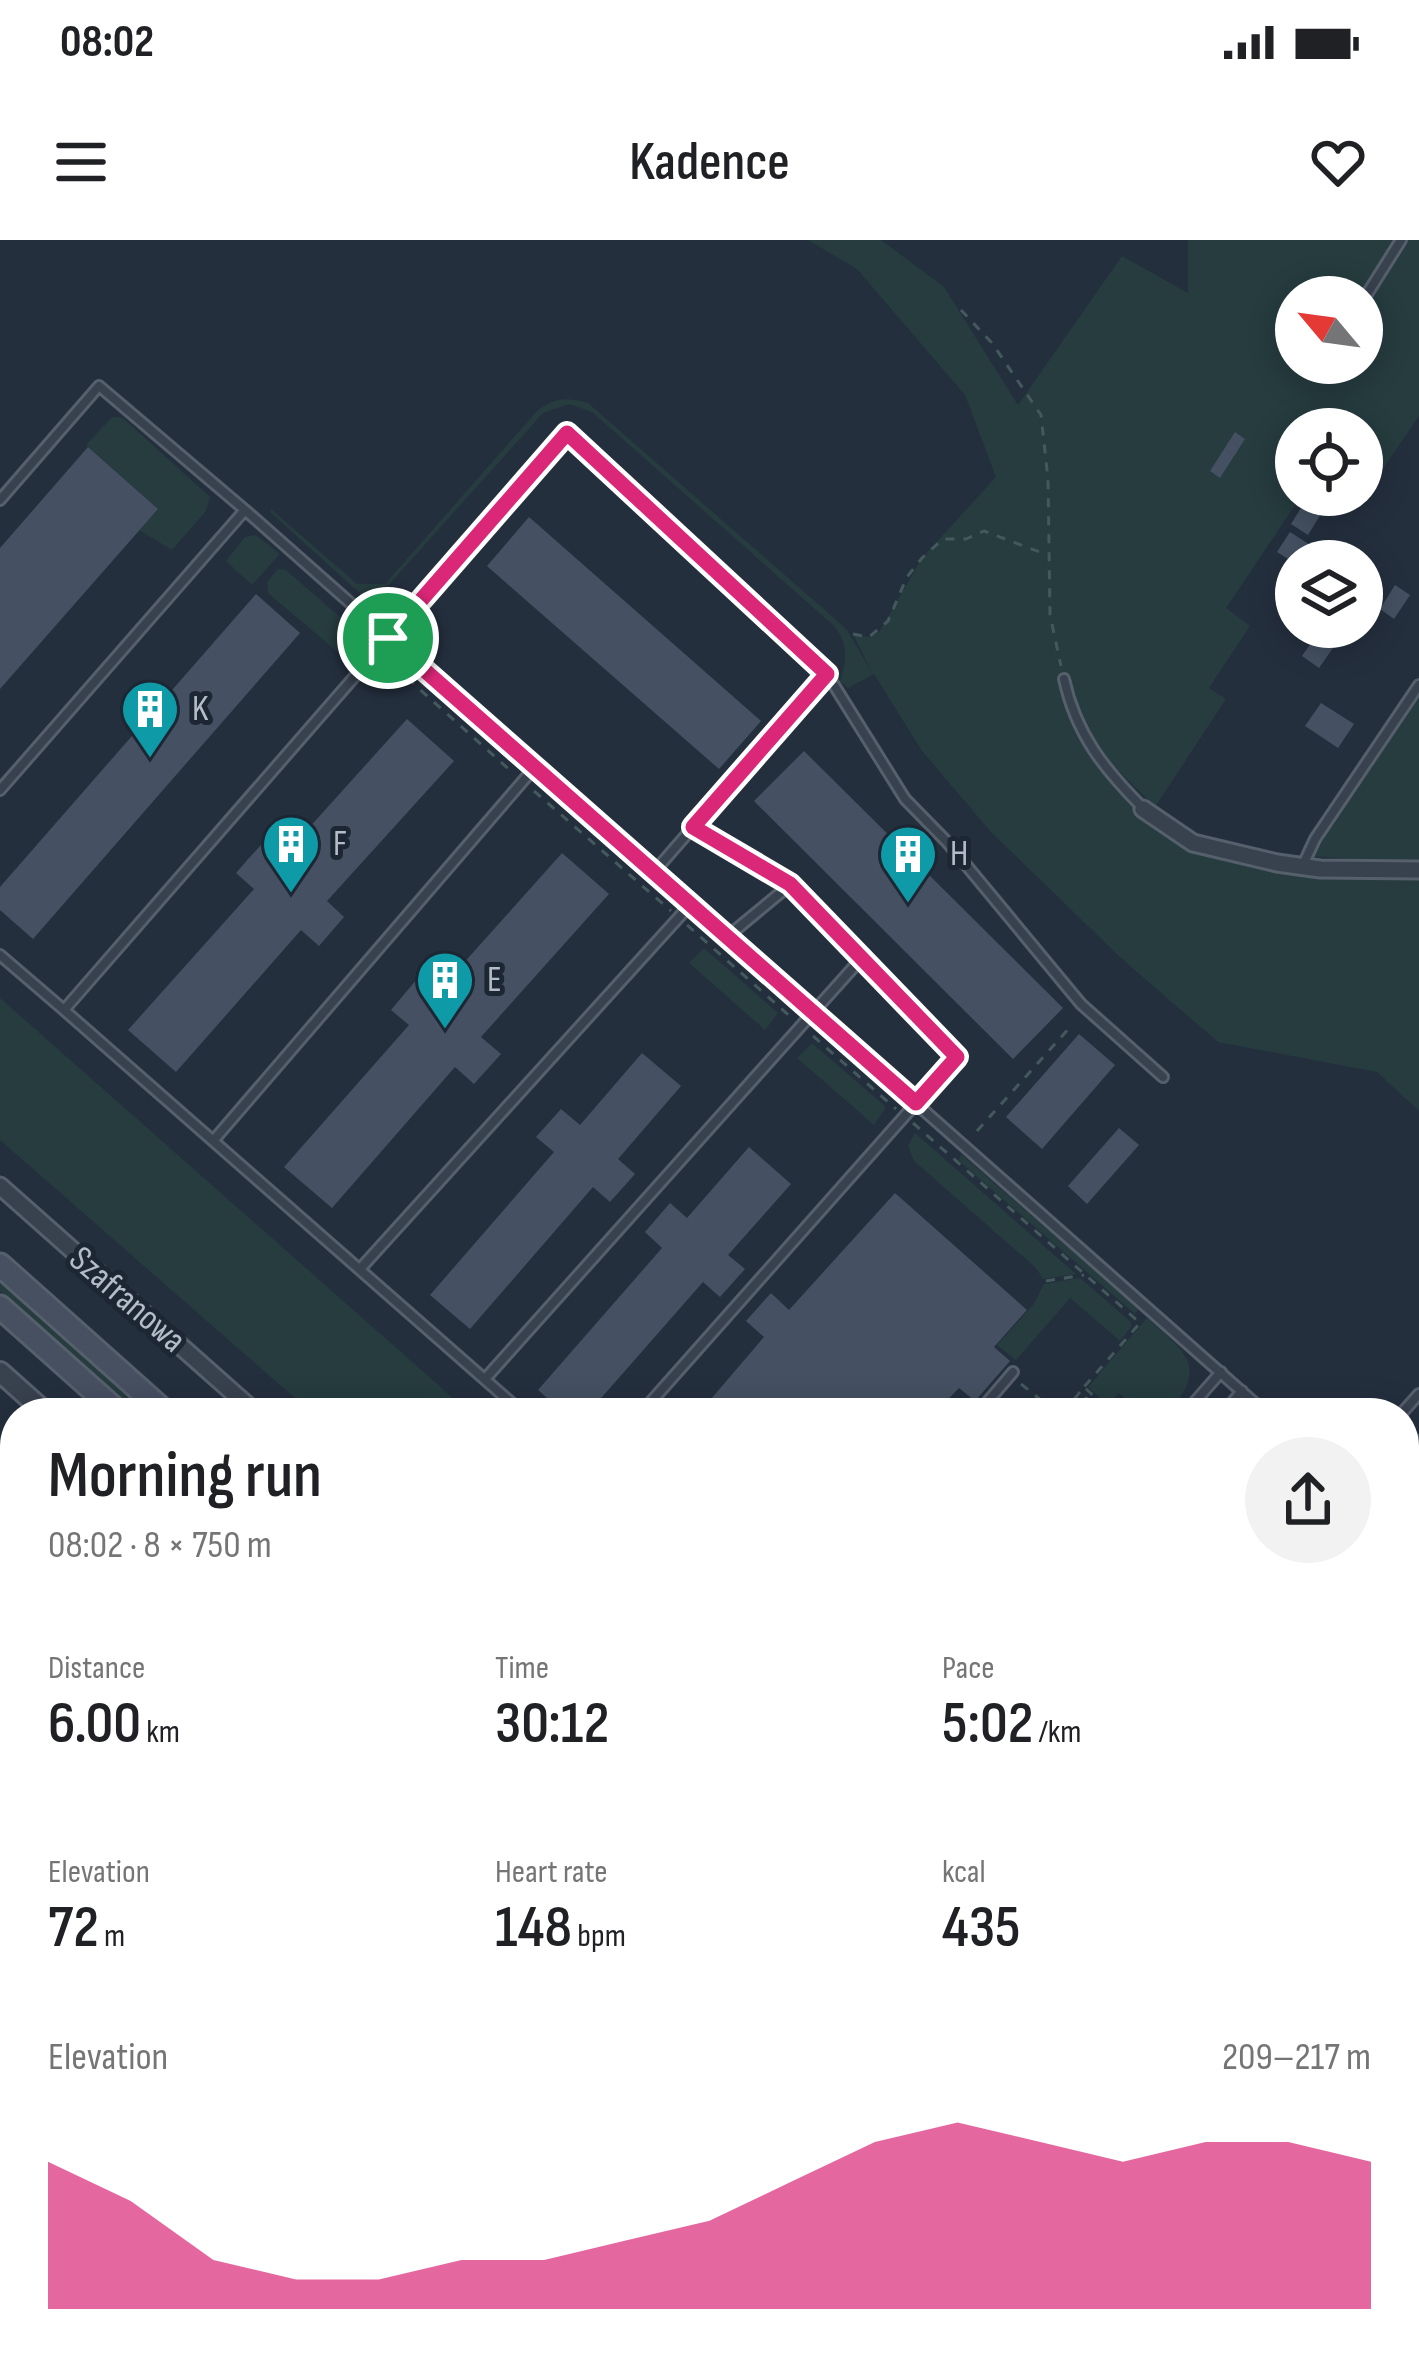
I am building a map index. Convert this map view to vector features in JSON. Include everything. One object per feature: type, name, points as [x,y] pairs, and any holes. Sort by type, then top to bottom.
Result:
[{"type":"main road","points":[[0,1265],[149,1398]]},
{"type":"main road","points":[[0,1306],[102,1398]]},
{"type":"main road","points":[[77,1375],[94,1398]]},
{"type":"street","points":[[1144,809],[1193,843],[1303,867],[1419,870]]},
{"type":"street","name":"Szafranowa","points":[[0,1186],[239,1398]]},
{"type":"street","points":[[0,1372],[29,1398]]},
{"type":"lane","points":[[1378,276],[1401,240]]},
{"type":"lane","points":[[0,500],[99,386],[1249,1398]]},
{"type":"lane","points":[[64,1010],[567,433],[827,674],[905,799],[947,842],[1081,1004],[1163,1077]]},
{"type":"lane","points":[[0,790],[245,510]]},
{"type":"lane","points":[[654,872],[827,674]]},
{"type":"lane","points":[[1064,679],[1089,749],[1144,809]]},
{"type":"lane","points":[[1303,867],[1315,839],[1419,685]]},
{"type":"lane","points":[[213,1141],[535,767]]},
{"type":"lane","points":[[654,1398],[957,1057],[790,884],[693,827]]},
{"type":"lane","points":[[727,938],[790,884]]},
{"type":"lane","points":[[360,1269],[690,905]]},
{"type":"lane","points":[[0,955],[506,1398]]},
{"type":"lane","points":[[485,1379],[860,960]]},
{"type":"lane","points":[[991,1398],[1013,1372]]},
{"type":"lane","points":[[1198,1398],[1221,1372]]},
{"type":"lane","points":[[1236,1398],[1242,1391]]},
{"type":"path","points":[[961,310],[992,343],[1041,415],[1048,478],[1050,614],[1064,679]]},
{"type":"path","points":[[853,634],[869,637],[879,632],[908,578],[943,539],[966,539],[984,531],[1047,555]]},
{"type":"path","points":[[977,1131],[1072,1025]]},
{"type":"path","points":[[953,1158],[1140,1323],[1074,1398]]},
{"type":"path","points":[[1046,1281],[1085,1275]]},
{"type":"path","points":[[1016,1385],[1022,1384],[1040,1398]]},
{"type":"path","points":[[1084,1388],[1095,1398]]},
{"type":"green space","points":[[808,240],[881,240],[944,287],[1018,405],[1122,256],[1188,293],[1188,240],[1419,240],[1419,416],[1383,469],[1383,408],[1275,408],[1275,516],[1288,516],[1226,608],[1250,626],[1209,688],[1226,699],[1155,807],[1119,771],[1112,781],[1154,829],[1204,854],[1223,851],[1277,863],[1419,870],[1419,1111],[1377,1072],[1218,1042],[1122,959],[991,832],[922,751],[874,674],[848,688],[840,681],[845,652],[833,625],[592,412],[569,404],[543,413],[376,599],[363,596],[270,512],[357,584],[385,584],[537,411],[555,401],[581,401],[847,630],[872,673],[853,634],[869,637],[879,632],[922,558],[996,477],[965,395],[857,269]]},
{"type":"green space","points":[[112,417],[123,418],[210,497],[206,511],[172,550],[139,530],[158,509],[86,445]]},
{"type":"green space","points":[[256,535],[280,554],[252,585],[226,561],[245,537]]},
{"type":"green space","points":[[278,569],[286,570],[355,630],[356,637],[340,654],[268,593],[267,582]]},
{"type":"green space","points":[[1419,696],[1419,863],[1308,856]]},
{"type":"green space","points":[[704,948],[778,1013],[765,1030],[689,963]]},
{"type":"green space","points":[[0,998],[453,1398],[295,1398],[0,1140]]},
{"type":"green space","points":[[812,1043],[886,1107],[874,1125],[797,1058]]},
{"type":"green space","points":[[915,1133],[1076,1274],[1043,1279],[914,1161],[908,1146]]},
{"type":"green space","points":[[961,1154],[1139,1309],[1135,1314],[959,1161]]},
{"type":"green space","points":[[0,1277],[133,1398],[118,1398],[0,1291]]},
{"type":"green space","points":[[1080,1278],[1131,1322],[1120,1341],[1070,1298],[1016,1360],[997,1345],[1033,1305],[1044,1284]]},
{"type":"green space","points":[[1147,1318],[1188,1361],[1188,1384],[1179,1398],[1125,1398],[1119,1393],[1100,1398],[1088,1387]]},
{"type":"building","points":[[1235,432],[1245,439],[1220,478],[1210,471]]},
{"type":"building","points":[[88,447],[158,509],[0,689],[0,548]]},
{"type":"building","points":[[1296,516],[1320,516],[1308,535],[1291,524]]},
{"type":"building","points":[[529,517],[761,721],[719,769],[487,566]]},
{"type":"building","points":[[1395,585],[1410,595],[1394,619],[1383,611]]},
{"type":"building","name":"K","points":[[256,594],[300,633],[33,939],[0,910],[0,887]]},
{"type":"building","points":[[1308,648],[1333,648],[1319,668],[1302,656]]},
{"type":"building","points":[[1321,703],[1354,724],[1338,748],[1305,726]]},
{"type":"building","name":"F","points":[[407,719],[454,761],[327,901],[344,917],[319,946],[301,930],[176,1072],[128,1030],[254,889],[236,873],[249,858],[262,844],[280,860]]},
{"type":"building","name":"H","points":[[804,751],[1063,1008],[1013,1059],[754,801]]},
{"type":"building","name":"E","points":[[562,853],[609,894],[481,1037],[501,1054],[474,1084],[455,1067],[332,1208],[284,1167],[409,1025],[391,1010],[417,979],[435,995]]},
{"type":"building","points":[[1079,1034],[1115,1065],[1042,1149],[1006,1117]]},
{"type":"building","points":[[642,1053],[681,1086],[618,1159],[635,1174],[610,1202],[593,1187],[470,1329],[430,1295],[554,1152],[536,1137],[561,1109],[580,1125]]},
{"type":"building","points":[[1119,1128],[1139,1145],[1087,1204],[1068,1186]]},
{"type":"building","points":[[749,1147],[791,1184],[728,1255],[745,1269],[720,1297],[703,1282],[601,1398],[547,1398],[538,1390],[662,1248],[645,1232],[670,1203],[687,1218]]},
{"type":"building","points":[[895,1193],[1027,1310],[994,1347],[1010,1361],[978,1398],[959,1388],[949,1398],[712,1398],[764,1337],[746,1321],[771,1293],[789,1310]]},
{"type":"place","name":"K","points":[[150,760]]},
{"type":"place","name":"F","points":[[291,895]]},
{"type":"place","name":"H","points":[[908,905]]},
{"type":"place","name":"E","points":[[445,1031]]},
{"type":"route","points":[[567,433],[827,674],[693,827],[790,884],[957,1057],[916,1103],[388,638],[567,433]]}]
